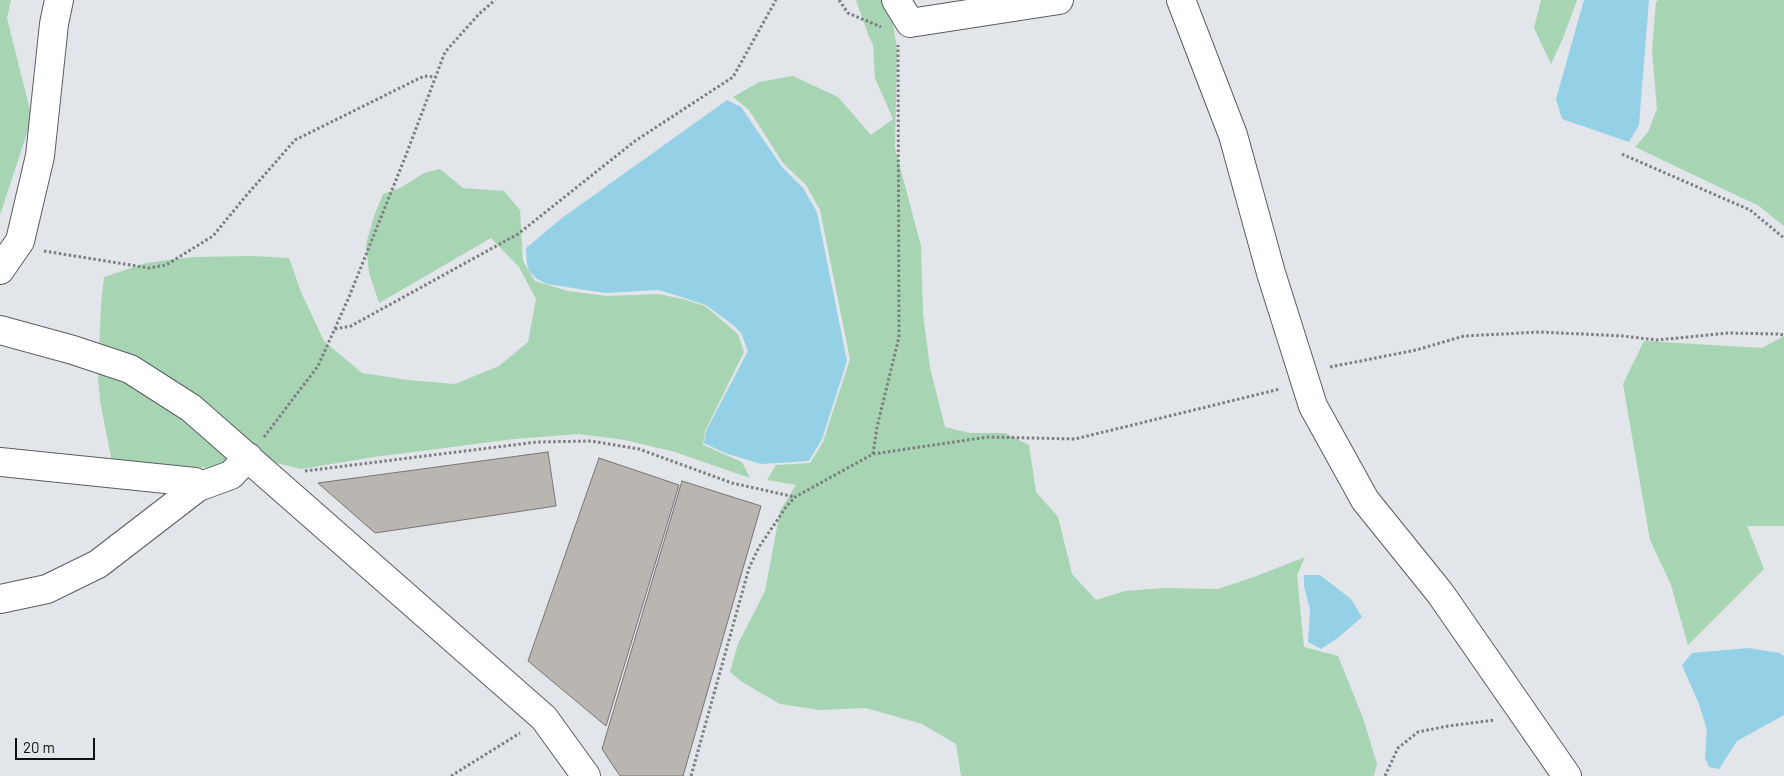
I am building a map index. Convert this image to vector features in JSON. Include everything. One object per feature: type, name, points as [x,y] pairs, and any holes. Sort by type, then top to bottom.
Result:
[{"type":"street","points":[[0,270],[20,241],[40,156],[54,24],[59,0]]},
{"type":"street","points":[[901,16],[1059,0]]},
{"type":"street","points":[[1181,0],[1233,135],[1271,273],[1312,406],[1365,500],[1440,593],[1567,776]]},
{"type":"street","points":[[0,330],[73,350],[130,369],[192,408],[544,718],[586,776]]},
{"type":"street","points":[[0,599],[47,589],[98,564],[198,487],[231,475],[248,457]]},
{"type":"street","points":[[0,462],[195,482],[198,487]]},
{"type":"path","points":[[248,457],[318,366],[399,173],[445,52],[479,14],[495,0]]},
{"type":"path","points":[[335,328],[351,326],[518,234],[635,141],[733,78],[776,0]]},
{"type":"path","points":[[839,0],[848,13],[879,27],[901,16],[899,143],[900,337],[877,427],[873,454]]},
{"type":"path","points":[[17,246],[149,268],[166,265],[213,236],[245,196],[295,140],[424,76],[436,77]]},
{"type":"path","points":[[1622,154],[1750,210],[1784,238]]},
{"type":"path","points":[[691,776],[749,568],[759,547],[795,497],[873,454],[988,437],[1075,439],[1464,336],[1540,332],[1623,336],[1657,340],[1728,333],[1784,335]]},
{"type":"path","points":[[278,483],[292,473],[537,442],[591,442],[639,449],[732,483],[795,497]]},
{"type":"path","points":[[1385,776],[1398,748],[1418,732],[1448,726],[1494,721],[1521,711]]},
{"type":"path","points":[[451,776],[544,718]]},
{"type":"green space","points":[[0,0],[11,0],[7,18],[32,118],[0,215]]},
{"type":"green space","points":[[856,0],[883,0],[891,12],[897,49],[895,148],[921,246],[923,313],[930,368],[945,427],[970,433],[1005,433],[1029,445],[1036,492],[1058,517],[1072,574],[1096,600],[1125,591],[1164,588],[1218,589],[1305,557],[1297,575],[1304,647],[1338,656],[1363,718],[1377,764],[1374,776],[961,776],[956,744],[922,724],[866,708],[820,710],[780,704],[742,682],[730,672],[738,644],[765,591],[780,511],[796,485],[767,480],[776,465],[810,463],[823,442],[850,359],[820,210],[806,185],[783,163],[749,110],[733,97],[759,82],[793,76],[838,97],[871,135],[893,119],[875,78],[873,44]]},
{"type":"green space","points":[[1541,0],[1577,0],[1551,64],[1534,28]]},
{"type":"green space","points":[[1658,0],[1784,0],[1784,226],[1759,206],[1635,147],[1648,132],[1657,109],[1652,50],[1656,2]]},
{"type":"green space","points":[[440,169],[463,188],[504,191],[520,210],[523,261],[535,281],[568,291],[607,296],[659,294],[686,300],[705,306],[738,334],[744,352],[705,431],[703,445],[742,462],[750,478],[675,452],[625,440],[579,434],[514,439],[374,457],[301,469],[268,461],[229,469],[112,462],[100,401],[98,375],[104,277],[146,263],[192,257],[253,256],[289,258],[301,292],[324,341],[362,373],[408,380],[455,384],[499,366],[528,342],[536,299],[519,267],[491,238],[379,303],[369,273],[366,244],[383,194],[400,188],[424,173]]},
{"type":"green space","points":[[1784,336],[1784,526],[1747,526],[1764,569],[1688,645],[1671,585],[1650,540],[1623,384],[1644,341],[1762,348]]},
{"type":"water","points":[[1584,0],[1649,0],[1639,125],[1629,142],[1562,119],[1556,99]]},
{"type":"water","points":[[727,100],[741,107],[782,167],[803,188],[817,212],[847,361],[822,439],[809,461],[761,464],[725,453],[704,443],[706,431],[748,351],[741,333],[706,305],[659,290],[605,293],[547,284],[537,279],[529,271],[527,264],[526,248],[562,218]]},
{"type":"water","points":[[1304,575],[1320,575],[1351,599],[1362,617],[1339,637],[1321,649],[1308,642],[1310,610],[1304,586]]},
{"type":"water","points":[[1748,648],[1780,653],[1784,656],[1784,715],[1737,741],[1719,769],[1709,767],[1705,758],[1707,730],[1699,704],[1682,665],[1692,653]]},
{"type":"building","points":[[548,452],[556,506],[375,533],[318,483]]},
{"type":"building","points":[[599,458],[679,485],[606,726],[528,661]]},
{"type":"building","points":[[682,481],[761,506],[683,776],[620,776],[602,749]]}]
